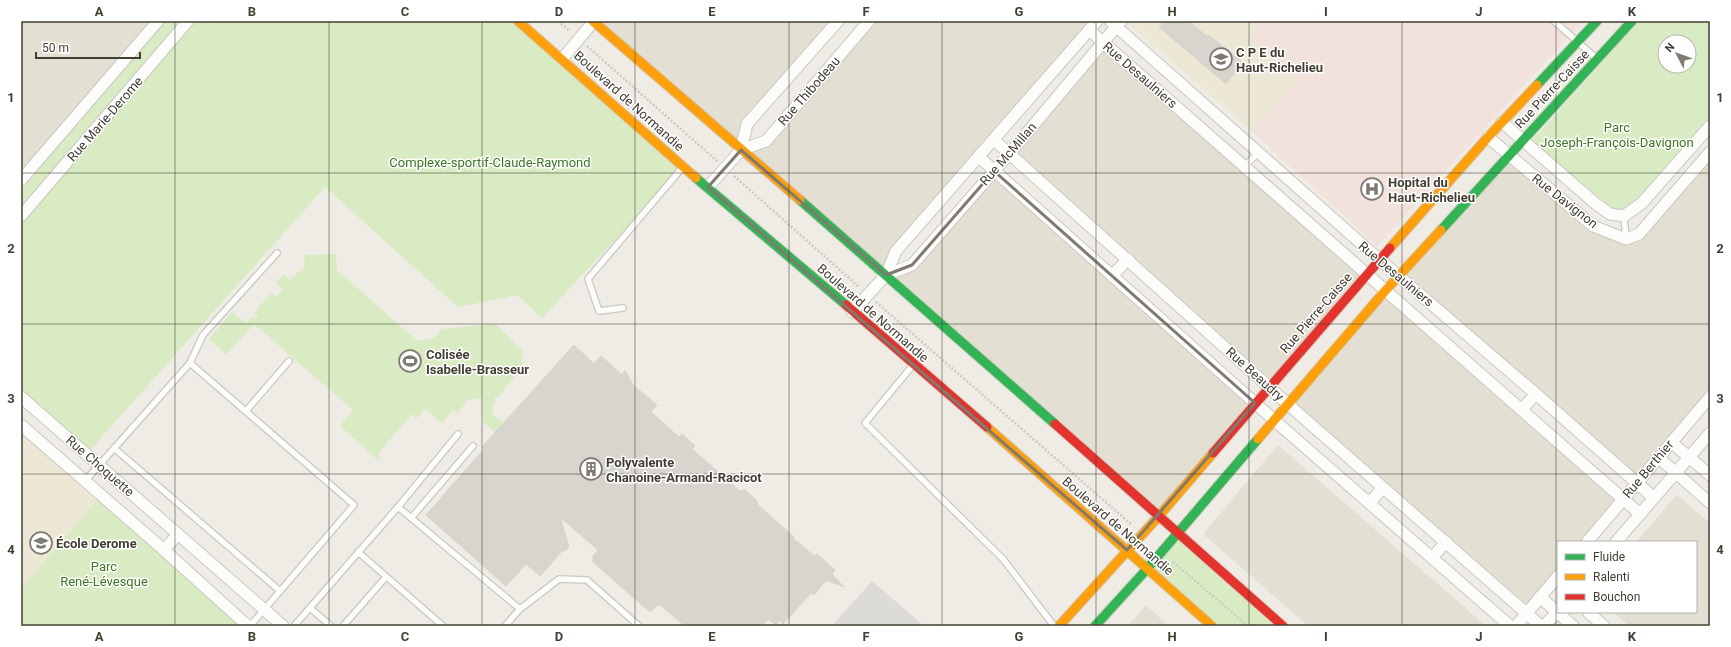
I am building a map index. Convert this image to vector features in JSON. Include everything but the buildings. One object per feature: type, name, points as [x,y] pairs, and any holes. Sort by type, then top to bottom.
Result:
[{"type":"street","name":"Rue Marie-Derome","points":[[21,180],[158,21]]},
{"type":"street","name":"Rue Marie-Derome","points":[[21,216],[188,21]]},
{"type":"street","name":"Boulevard de Normandie","points":[[518,21],[563,58],[683,167],[1127,550],[1212,626]]},
{"type":"street","points":[[563,58],[594,21],[886,275],[1176,533],[1283,626]]},
{"type":"street","name":"Rue Thibodeau","points":[[741,150],[747,124],[838,21]]},
{"type":"street","name":"Rue Thibodeau","points":[[708,187],[741,150],[766,141],[870,21]]},
{"type":"street","name":"Rue McMillan","points":[[852,312],[886,275],[896,251],[1096,21]]},
{"type":"street","name":"Rue Pierre-Caisse","points":[[1058,626],[1158,517],[1379,260],[1488,137],[1597,21]]},
{"type":"street","name":"Rue Pierre-Caisse","points":[[1095,626],[1161,552],[1399,275],[1632,21]]},
{"type":"street","name":"Rue McMillan","points":[[886,275],[912,265],[1009,154],[1116,23]]},
{"type":"street","name":"Rue Desaulniers","points":[[1116,23],[1258,153],[1379,260],[1399,275],[1654,498]]},
{"type":"street","name":"Rue Desaulniers","points":[[1088,30],[1245,166],[1385,291],[1624,498],[1640,514]]},
{"type":"street","name":"Rue Davignon","points":[[1502,122],[1596,204],[1610,214],[1624,216]]},
{"type":"street","points":[[1624,216],[1642,203],[1710,126]]},
{"type":"street","name":"Rue Davignon","points":[[1488,137],[1593,226],[1626,239]]},
{"type":"street","name":"Rue Beaudry","points":[[994,140],[1128,259],[1269,388],[1543,626]]},
{"type":"street","points":[[1626,239],[1639,234],[1710,152]]},
{"type":"street","name":"Rue Beaudry","points":[[978,157],[1274,420],[1510,626]]},
{"type":"street","points":[[1112,276],[1128,259]]},
{"type":"street","points":[[1522,409],[1536,394]]},
{"type":"street","name":"Rue Choquette","points":[[21,397],[283,626]]},
{"type":"street","name":"Rue Berthier","points":[[1588,541],[1710,397]]},
{"type":"street","name":"Rue Choquette","points":[[21,425],[249,626]]},
{"type":"street","name":"Rue Berthier","points":[[1617,541],[1710,433]]},
{"type":"street","points":[[1671,442],[1710,475]]},
{"type":"street","points":[[1658,457],[1710,503]]},
{"type":"street","points":[[1369,503],[1383,488]]},
{"type":"street","points":[[164,550],[178,534]]},
{"type":"street","points":[[1432,558],[1446,542]]},
{"type":"street","points":[[1516,626],[1526,612],[1556,582]]},
{"type":"street","points":[[1540,597],[1557,611],[1543,626]]},
{"type":"street","points":[[1559,613],[1573,626]]},
{"type":"street","points":[[1589,613],[1604,626]]},
{"type":"lane","points":[[1554,21],[1597,59]]},
{"type":"lane","points":[[1245,166],[1258,153]]},
{"type":"lane","points":[[623,308],[599,311],[588,278],[683,167]]},
{"type":"lane","points":[[1624,216],[1626,239]]},
{"type":"lane","points":[[85,481],[190,363],[203,335],[278,253]]},
{"type":"lane","points":[[246,411],[289,361]]},
{"type":"lane","points":[[190,363],[354,505],[249,626]]},
{"type":"lane","points":[[913,365],[865,423],[1003,559],[1054,626]]},
{"type":"lane","points":[[294,626],[398,507],[458,434]]},
{"type":"lane","points":[[411,518],[473,446]]},
{"type":"lane","points":[[114,448],[280,591]]},
{"type":"lane","points":[[398,507],[520,609]]},
{"type":"lane","points":[[358,552],[443,626]]},
{"type":"lane","points":[[343,626],[386,577]]},
{"type":"lane","points":[[505,626],[520,609],[559,579],[587,580],[639,626]]},
{"type":"lane","points":[[310,608],[331,626]]},
{"type":"path","points":[[558,21],[868,295],[1142,534]]},
{"type":"path","points":[[1161,552],[1248,626]]},
{"type":"highlighted area","points":[[741,150],[886,275],[912,265],[994,171],[1255,403],[1127,550],[708,187]]},
{"type":"shaded area","points":[[21,21],[158,21],[21,180]]},
{"type":"shaded area","points":[[593,21],[837,21],[747,124],[741,149],[766,141],[869,21],[1097,21],[896,251],[886,275],[912,265],[994,171],[1255,403],[1158,517]]},
{"type":"shaded area","name":"C P E du Haut-Richelieu","points":[[1133,21],[1250,21],[1258,28],[1250,39],[1297,80],[1252,131],[1130,25]]},
{"type":"shaded area","name":"Hopital du Haut-Richelieu","points":[[1250,21],[1583,21],[1377,246],[1252,131],[1297,80],[1250,39],[1259,28]]},
{"type":"shaded area","points":[[1102,42],[1367,274],[1269,388],[1009,154]]},
{"type":"shaded area","points":[[1710,152],[1710,397],[1636,483],[1399,275],[1509,156],[1593,226],[1626,239],[1639,234]]},
{"type":"shaded area","points":[[1385,291],[1623,499],[1587,541],[1557,541],[1557,576],[1526,612],[1288,404]]},
{"type":"shaded area","name":"École Derome","points":[[21,425],[99,498],[21,589]]},
{"type":"shaded area","points":[[1278,445],[1486,626],[1308,626],[1203,534]]},
{"type":"shaded area","points":[[1677,495],[1710,523],[1710,626],[1629,626],[1614,613],[1697,613],[1697,541],[1637,541]]},
{"type":"shaded area","points":[[872,581],[924,626],[832,626]]},
{"type":"shaded area","points":[[1146,605],[1168,626],[1128,626]]},
{"type":"green space","name":"Complexe-sportif-Claude-Raymond","points":[[160,21],[525,21],[683,167],[542,318],[517,295],[458,307],[325,187],[83,458],[21,404],[21,191]]},
{"type":"green space","name":"Parc Joseph-François-Davignon","points":[[1639,21],[1710,21],[1710,117],[1638,200],[1623,210],[1613,209],[1532,141]]},
{"type":"green space","name":"Colisée Isabelle-Brasseur","points":[[336,254],[337,270],[417,341],[434,338],[442,329],[495,324],[522,350],[523,367],[497,398],[494,398],[495,404],[492,405],[493,415],[503,423],[495,432],[483,422],[482,398],[468,400],[457,413],[453,410],[442,423],[425,409],[417,418],[412,414],[379,452],[379,457],[381,459],[379,461],[340,426],[353,410],[254,324],[226,355],[209,339],[232,312],[246,323],[253,316],[256,318],[258,316],[254,313],[271,293],[276,297],[283,289],[276,283],[283,275],[290,280],[305,266],[304,255]]},
{"type":"green space","name":"Parc René-Lévesque","points":[[99,498],[244,626],[21,626],[21,589]]},
{"type":"green space","points":[[1176,533],[1283,626],[1211,626],[1147,569]]},
{"type":"traffic: fast","points":[[1537,85],[1597,21]]},
{"type":"traffic: fast","points":[[1441,230],[1632,21]]},
{"type":"traffic: fast","points":[[696,178],[846,305]]},
{"type":"traffic: fast","points":[[800,200],[1055,424]]},
{"type":"traffic: fast","points":[[1095,626],[1147,569],[1258,439]]},
{"type":"traffic: slow","points":[[518,21],[696,178]]},
{"type":"traffic: slow","points":[[593,21],[800,200]]},
{"type":"traffic: slow","points":[[1390,248],[1488,137],[1537,85]]},
{"type":"traffic: slow","points":[[1258,439],[1385,291],[1441,230]]},
{"type":"traffic: slow","points":[[987,427],[1212,626]]},
{"type":"traffic: slow","points":[[1059,626],[1158,517],[1213,453]]},
{"type":"traffic: jam","points":[[1213,453],[1390,248]]},
{"type":"traffic: jam","points":[[846,305],[987,427]]},
{"type":"traffic: jam","points":[[1055,424],[1283,626]]},
{"type":"place","name":"C P E du Haut-Richelieu","points":[[1221,59]]},
{"type":"place","name":"Hopital du Haut-Richelieu","points":[[1372,189]]},
{"type":"place","name":"Colisée Isabelle-Brasseur","points":[[410,361]]},
{"type":"place","name":"Polyvalente Chanoine-Armand-Racicot","points":[[591,469]]},
{"type":"place","name":"École Derome","points":[[41,543]]}]
